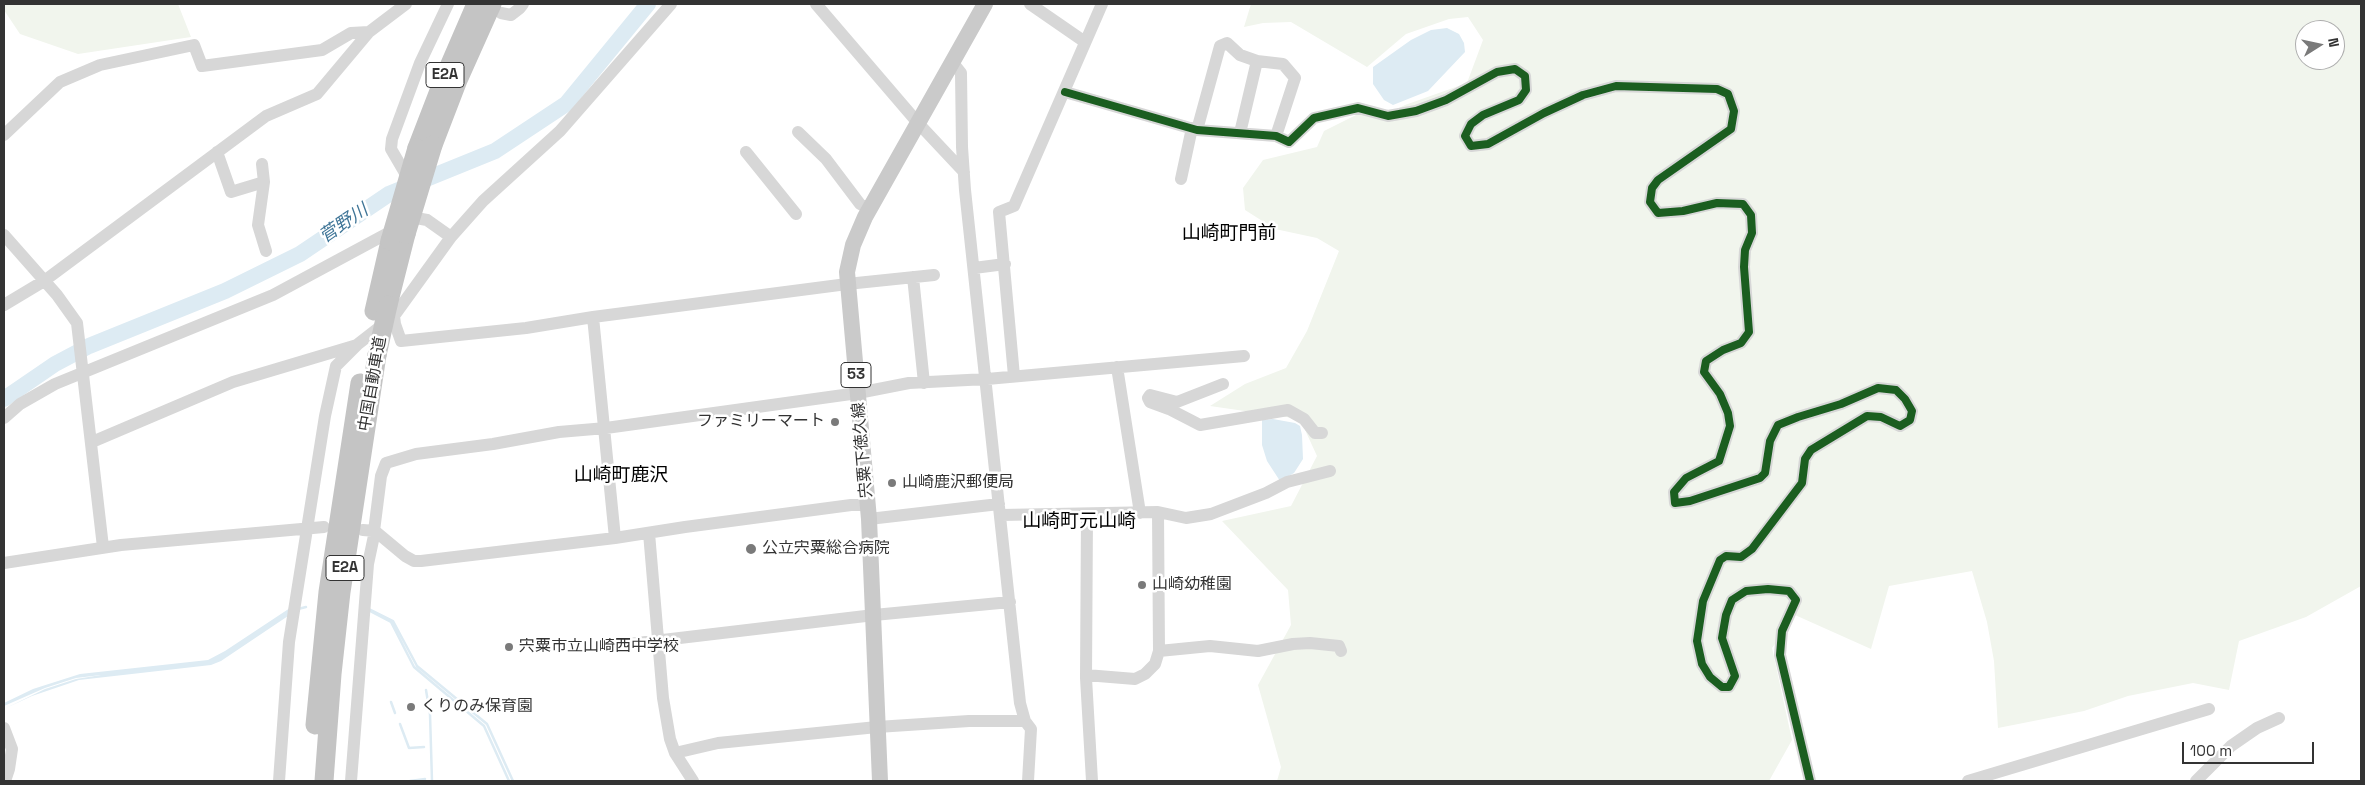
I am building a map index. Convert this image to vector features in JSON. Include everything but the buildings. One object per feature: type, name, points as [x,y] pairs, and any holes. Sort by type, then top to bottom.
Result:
[{"type":"highway","name":"中国自動車道","points":[[311,781],[319,674],[328,592],[341,494],[367,353],[385,311],[398,238],[447,70],[476,4]]},
{"type":"highway","name":"中国自動車道","points":[[425,146],[497,8]]},
{"type":"highway","name":"中国自動車道","points":[[324,781],[332,674],[367,353]]},
{"type":"main road","name":"宍粟下徳久線","points":[[880,781],[869,512],[847,268],[853,245],[870,209],[985,4]]},
{"type":"street","points":[[4,305],[44,281],[266,116],[317,94],[369,32],[406,4]]},
{"type":"street","points":[[405,172],[391,149],[392,139],[420,63],[448,4]]},
{"type":"street","points":[[497,8],[511,15],[523,4]]},
{"type":"street","points":[[671,4],[560,131],[483,201],[385,311],[394,324],[401,341],[526,328],[593,317],[847,284],[934,276]]},
{"type":"street","points":[[816,4],[918,123],[964,172]]},
{"type":"street","points":[[1030,4],[1085,42]]},
{"type":"street","points":[[1014,376],[999,212],[1014,206],[1102,4]]},
{"type":"street","points":[[4,136],[60,82],[100,66],[194,45],[202,66],[322,50],[351,33],[369,32]]},
{"type":"street","points":[[1181,179],[1194,129],[1220,46],[1226,43],[1240,55],[1256,61],[1283,64],[1295,78],[1276,136]]},
{"type":"street","points":[[1240,133],[1256,61]]},
{"type":"street","points":[[953,63],[961,73],[964,172],[1020,703],[1025,721],[1031,729],[1028,781]]},
{"type":"street","points":[[1065,92],[1194,129],[1276,136],[1289,142],[1314,118],[1358,108],[1388,116],[1416,111],[1446,100],[1497,72],[1515,68],[1525,76],[1526,90],[1519,100],[1483,115],[1471,124],[1465,136],[1471,146],[1488,144],[1544,113],[1583,95],[1616,86],[1717,89],[1728,94],[1734,111],[1731,128],[1658,180],[1652,188],[1650,202],[1658,213],[1683,211],[1717,203],[1743,204],[1751,215],[1752,233],[1746,250],[1744,267],[1749,332],[1741,343],[1723,350],[1706,361],[1704,372],[1720,394],[1728,413],[1730,426],[1719,461],[1686,478],[1674,492],[1676,503],[1690,501],[1760,478],[1766,473],[1770,441],[1778,425],[1841,404],[1878,388],[1896,390],[1905,398],[1912,411],[1910,420],[1900,426],[1881,417],[1867,416],[1811,450],[1805,459],[1802,483],[1752,549],[1742,557],[1726,556],[1720,560],[1703,601],[1697,641],[1702,664],[1710,677],[1722,687],[1729,687],[1735,676],[1722,638],[1726,615],[1732,600],[1746,591],[1768,589],[1789,591],[1796,600],[1782,631],[1780,654],[1810,781]]},
{"type":"street","points":[[798,132],[826,159],[860,204],[870,209]]},
{"type":"street","points":[[217,152],[231,192],[264,182]]},
{"type":"street","points":[[746,152],[796,214]]},
{"type":"street","points":[[262,164],[264,182],[258,225],[266,251]]},
{"type":"street","points":[[4,418],[20,404],[84,371],[273,295],[416,218],[427,220],[451,237]]},
{"type":"street","points":[[4,235],[57,295],[77,323],[103,547]]},
{"type":"street","points":[[974,268],[1005,264]]},
{"type":"street","points":[[913,277],[924,383]]},
{"type":"street","points":[[593,317],[606,428],[615,538]]},
{"type":"street","points":[[92,442],[233,382],[367,353]]},
{"type":"street","points":[[279,781],[289,642],[325,416],[336,366],[367,353]]},
{"type":"street","points":[[351,781],[370,531],[381,476],[386,463],[416,454],[493,444],[559,432],[606,428],[858,393],[909,383],[987,379],[1244,356]]},
{"type":"street","points":[[1116,367],[1140,513]]},
{"type":"street","points":[[1223,384],[1177,402],[1150,396],[1148,398],[1150,402],[1169,408],[1200,424],[1288,410],[1304,419],[1315,433],[1322,433]]},
{"type":"street","points":[[370,531],[414,562],[615,538],[771,516],[1000,510],[1087,514],[1158,512],[1186,518],[1211,514],[1266,493],[1287,482],[1330,470]]},
{"type":"street","points":[[1086,675],[1135,679],[1145,674],[1155,664],[1159,650],[1158,512]]},
{"type":"street","points":[[1087,514],[1086,675],[1092,781]]},
{"type":"street","points":[[4,563],[103,547],[324,527]]},
{"type":"street","points":[[649,533],[665,714],[675,753],[693,781]]},
{"type":"street","points":[[612,646],[874,615],[1010,602]]},
{"type":"street","points":[[1159,650],[1210,646],[1258,651],[1293,644],[1310,643],[1339,646],[1341,651]]},
{"type":"street","points":[[1968,781],[2209,709]]},
{"type":"street","points":[[2196,781],[2231,746],[2257,728],[2279,718]]},
{"type":"street","points":[[675,753],[718,743],[877,727],[969,721],[1025,721]]},
{"type":"street","points":[[4,728],[12,749],[5,781]]},
{"type":"shaded area","points":[[4,4],[178,4],[191,37],[78,54],[20,34],[4,10]]},
{"type":"shaded area","points":[[1251,4],[2361,4],[2361,586],[2306,617],[2239,641],[2229,690],[2193,683],[2128,696],[2084,711],[1998,728],[1994,661],[1987,622],[1972,571],[1889,586],[1871,649],[1795,615],[1772,648],[1792,740],[1769,781],[1277,781],[1281,767],[1258,685],[1291,625],[1288,590],[1222,521],[1291,506],[1317,456],[1300,419],[1210,406],[1245,384],[1286,368],[1307,331],[1339,251],[1317,238],[1275,229],[1245,210],[1243,188],[1263,160],[1317,147],[1324,131],[1370,108],[1381,117],[1405,105],[1467,83],[1483,40],[1468,17],[1449,19],[1406,34],[1367,67],[1291,22],[1263,23],[1244,27]]},
{"type":"shaded area","points":[[1447,28],[1459,34],[1464,43],[1465,52],[1428,91],[1393,105],[1384,100],[1373,84],[1373,67],[1411,40],[1431,30]]},
{"type":"shaded area","points":[[1273,419],[1295,423],[1300,426],[1302,435],[1303,459],[1294,473],[1280,481],[1267,461],[1262,445],[1262,420]]},
{"type":"shaded area","points":[[290,608],[291,614],[221,661],[211,665],[79,680],[32,696],[4,709],[45,689],[76,679],[101,675],[76,678],[45,688],[4,706],[4,703],[33,689],[80,674],[208,660],[225,651]]},
{"type":"waterway","name":"菅野川","points":[[4,399],[55,364],[89,346],[225,291],[300,254],[389,194],[495,151],[566,104],[648,4]]},
{"type":"waterway","points":[[298,609],[306,607]]},
{"type":"waterway","points":[[367,608],[393,621],[417,666],[487,724],[513,781]]},
{"type":"waterway","points":[[368,610],[391,622],[414,667],[484,726],[509,781]]},
{"type":"waterway","points":[[426,690],[430,714],[432,781]]},
{"type":"waterway","points":[[391,702],[395,713]]},
{"type":"waterway","points":[[400,724],[409,748],[424,747]]},
{"type":"waterway","points":[[410,781],[425,779]]},
{"type":"cycle path","points":[[1065,92],[1197,130],[1276,136],[1289,142],[1314,118],[1358,108],[1388,116],[1416,111],[1446,100],[1497,72],[1515,69],[1525,76],[1526,90],[1519,100],[1483,115],[1471,124],[1465,136],[1471,146],[1488,144],[1544,113],[1583,95],[1616,86],[1717,89],[1728,94],[1734,111],[1731,129],[1658,180],[1652,188],[1650,202],[1658,213],[1683,211],[1717,203],[1743,204],[1751,215],[1752,233],[1745,250],[1744,267],[1749,332],[1741,343],[1723,350],[1706,361],[1704,372],[1720,394],[1728,413],[1730,426],[1719,461],[1686,478],[1674,492],[1675,503],[1690,501],[1760,478],[1765,473],[1770,441],[1778,425],[1798,417],[1841,404],[1878,388],[1896,390],[1905,399],[1912,411],[1910,420],[1900,426],[1881,417],[1867,416],[1811,450],[1805,459],[1802,483],[1752,549],[1741,557],[1726,556],[1720,560],[1703,601],[1697,641],[1702,664],[1710,677],[1722,687],[1729,687],[1735,676],[1722,638],[1726,615],[1732,600],[1746,591],[1768,589],[1789,591],[1796,600],[1782,631],[1780,655],[1810,781]]},
{"type":"place","name":"ファミリーマート","points":[[835,422]]},
{"type":"place","name":"山崎鹿沢郵便局","points":[[892,483]]},
{"type":"place","name":"公立宍粟総合病院","points":[[751,549]]},
{"type":"place","name":"山崎幼稚園","points":[[1142,585]]},
{"type":"place","name":"宍粟市立山崎西中学校","points":[[509,647]]},
{"type":"place","name":"くりのみ保育園","points":[[411,707]]},
{"type":"district","name":"山崎町門前","points":[[1229,234]]},
{"type":"district","name":"山崎町鹿沢","points":[[621,476]]},
{"type":"district","name":"山崎町元山崎","points":[[1079,522]]}]
